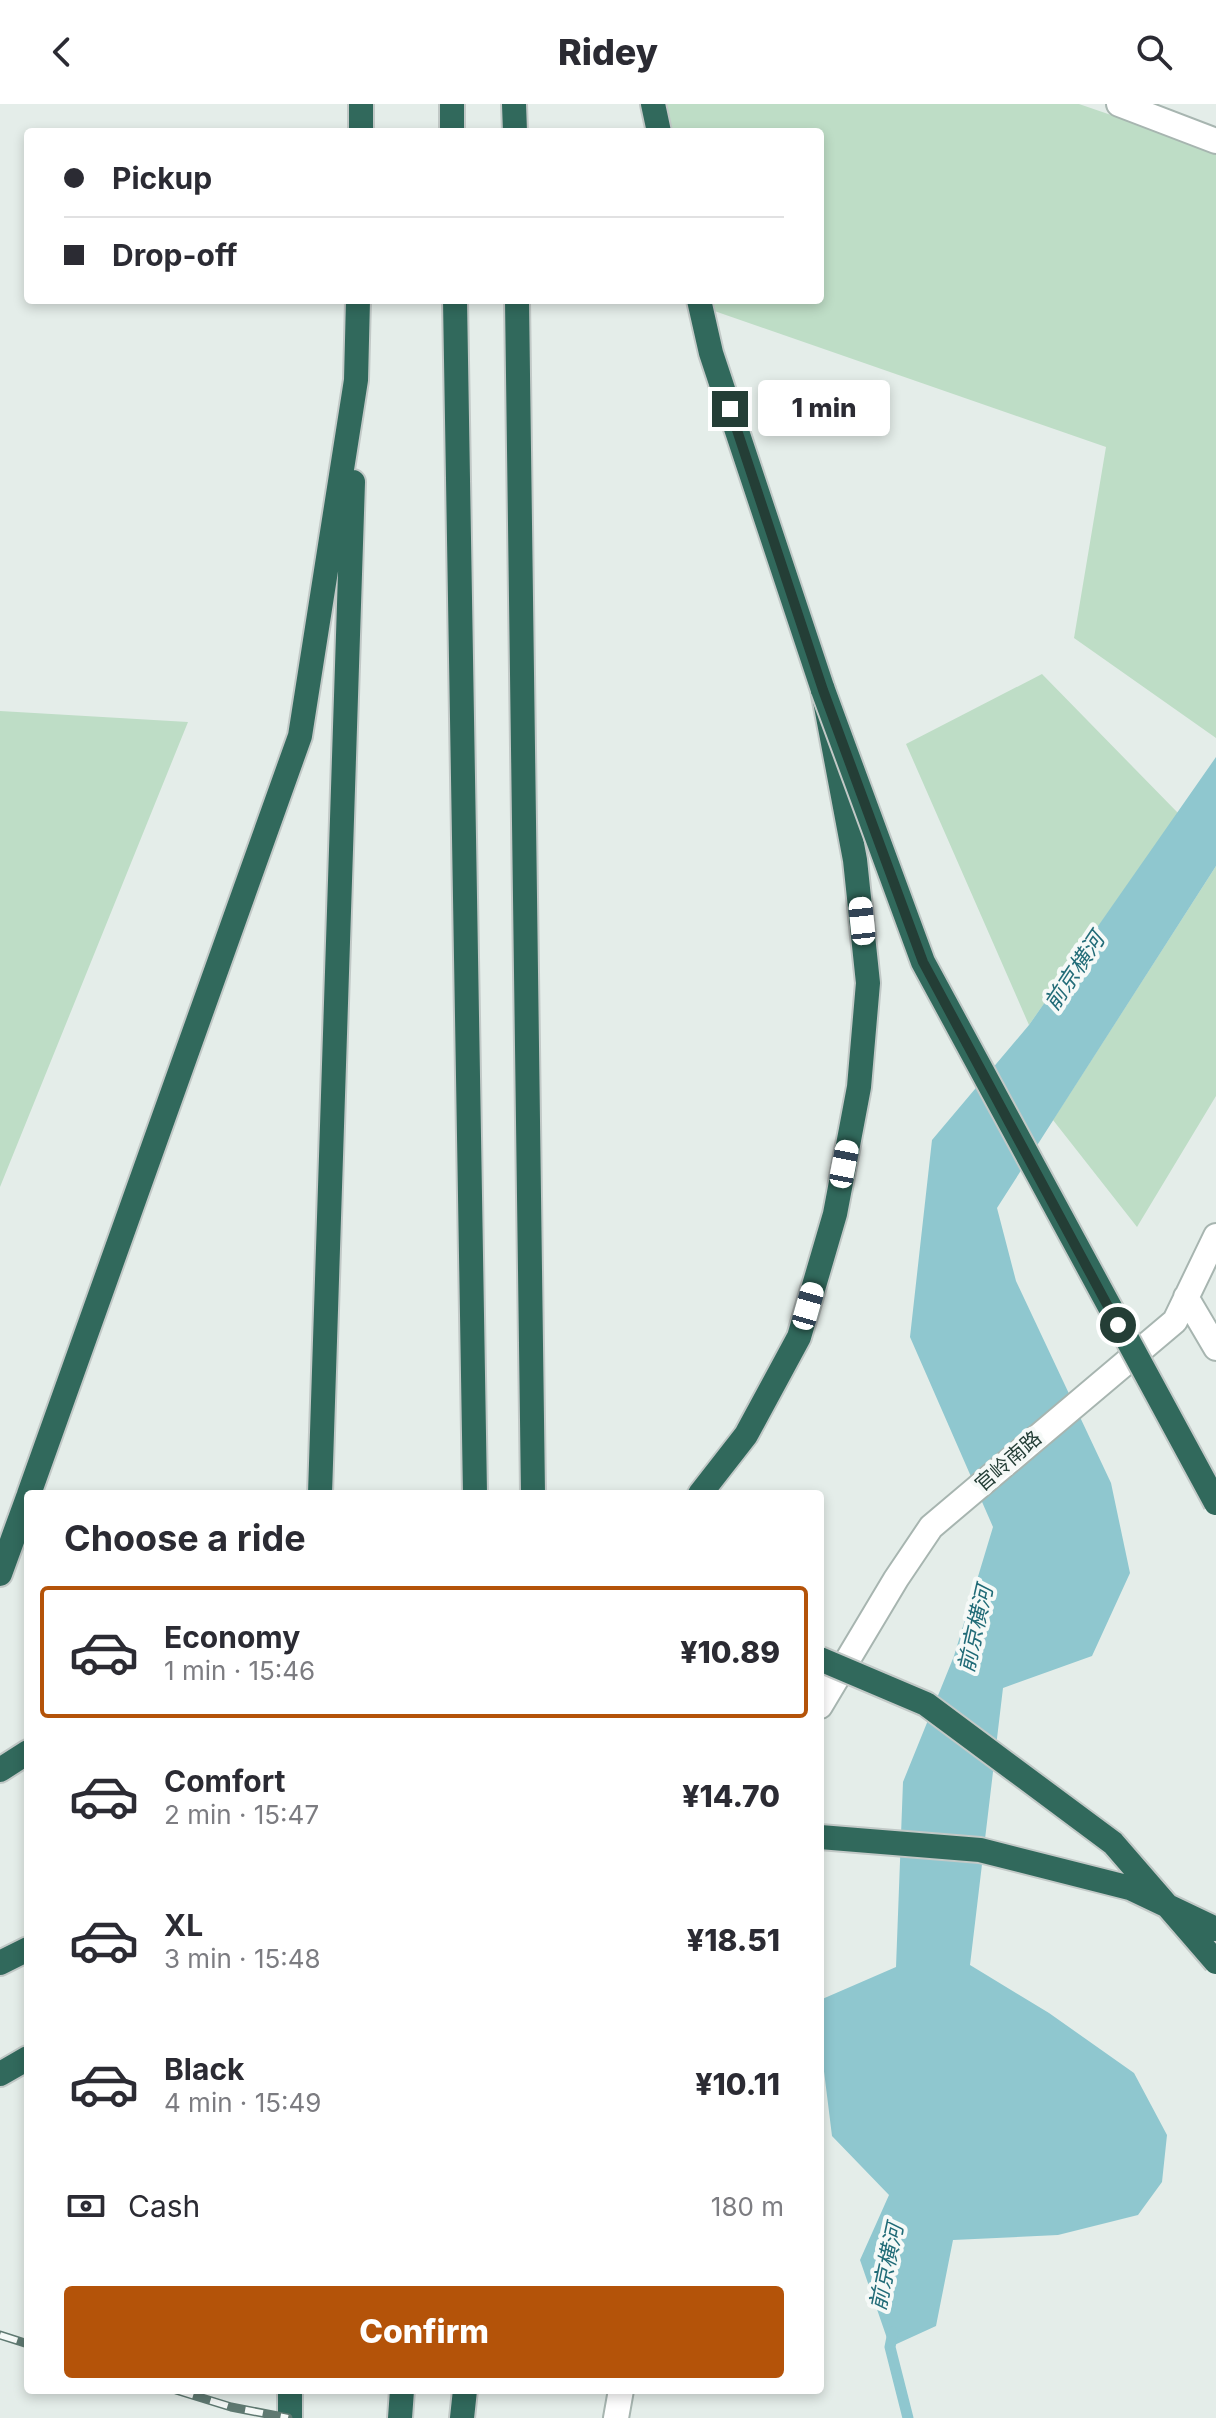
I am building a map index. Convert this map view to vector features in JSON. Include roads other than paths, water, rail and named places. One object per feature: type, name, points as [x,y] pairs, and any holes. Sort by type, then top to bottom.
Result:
[{"type":"highway","points":[[361,104],[361,128]]},
{"type":"highway","points":[[452,104],[452,128]]},
{"type":"highway","points":[[514,104],[515,128]]},
{"type":"highway","points":[[653,104],[658,128]]},
{"type":"highway","points":[[320,1490],[358,304]]},
{"type":"highway","points":[[455,304],[475,1490]]},
{"type":"highway","points":[[517,304],[533,1490]]},
{"type":"highway","points":[[700,304],[711,353],[823,690],[923,962],[1216,1503]]},
{"type":"highway","points":[[31,1490],[300,736],[356,380]]},
{"type":"highway","points":[[703,1490],[746,1435],[799,1337],[835,1214],[859,1087],[868,983],[855,860],[823,690]]},
{"type":"highway","points":[[0,1574],[24,1509]]},
{"type":"highway","points":[[824,1661],[926,1704],[1113,1843],[1216,1962]]},
{"type":"highway","points":[[0,1770],[24,1755]]},
{"type":"highway","points":[[824,1837],[980,1850],[1130,1888],[1216,1929]]},
{"type":"highway","points":[[0,1963],[24,1951]]},
{"type":"highway","points":[[0,2074],[24,2060]]},
{"type":"highway","points":[[290,2394],[290,2418]]},
{"type":"highway","points":[[400,2418],[402,2394]]},
{"type":"highway","points":[[462,2418],[465,2394]]},
{"type":"street","points":[[1119,104],[1216,141]]},
{"type":"street","name":"官岭南路","points":[[824,1699],[931,1527],[1175,1321],[1216,1236]]},
{"type":"street","points":[[1186,1297],[1216,1348]]},
{"type":"street","points":[[616,2418],[620,2394]]},
{"type":"water","points":[[1216,757],[1216,866],[997,1208],[1016,1281],[1111,1483],[1130,1573],[1092,1656],[1003,1688],[970,1965],[1049,2013],[1134,2073],[1167,2135],[1162,2182],[1138,2215],[1058,2235],[953,2240],[936,2326],[890,2347],[860,2260],[889,2195],[832,2136],[824,2071],[824,1998],[896,1967],[903,1782],[954,1656],[993,1527],[910,1337],[932,1140],[1029,1025]]},
{"type":"waterway","name":"前京横河","points":[[893,2332],[890,2347],[908,2418]]},
{"type":"railway","points":[[0,2335],[24,2343]]},
{"type":"railway","points":[[189,2394],[231,2407],[288,2418]]}]
